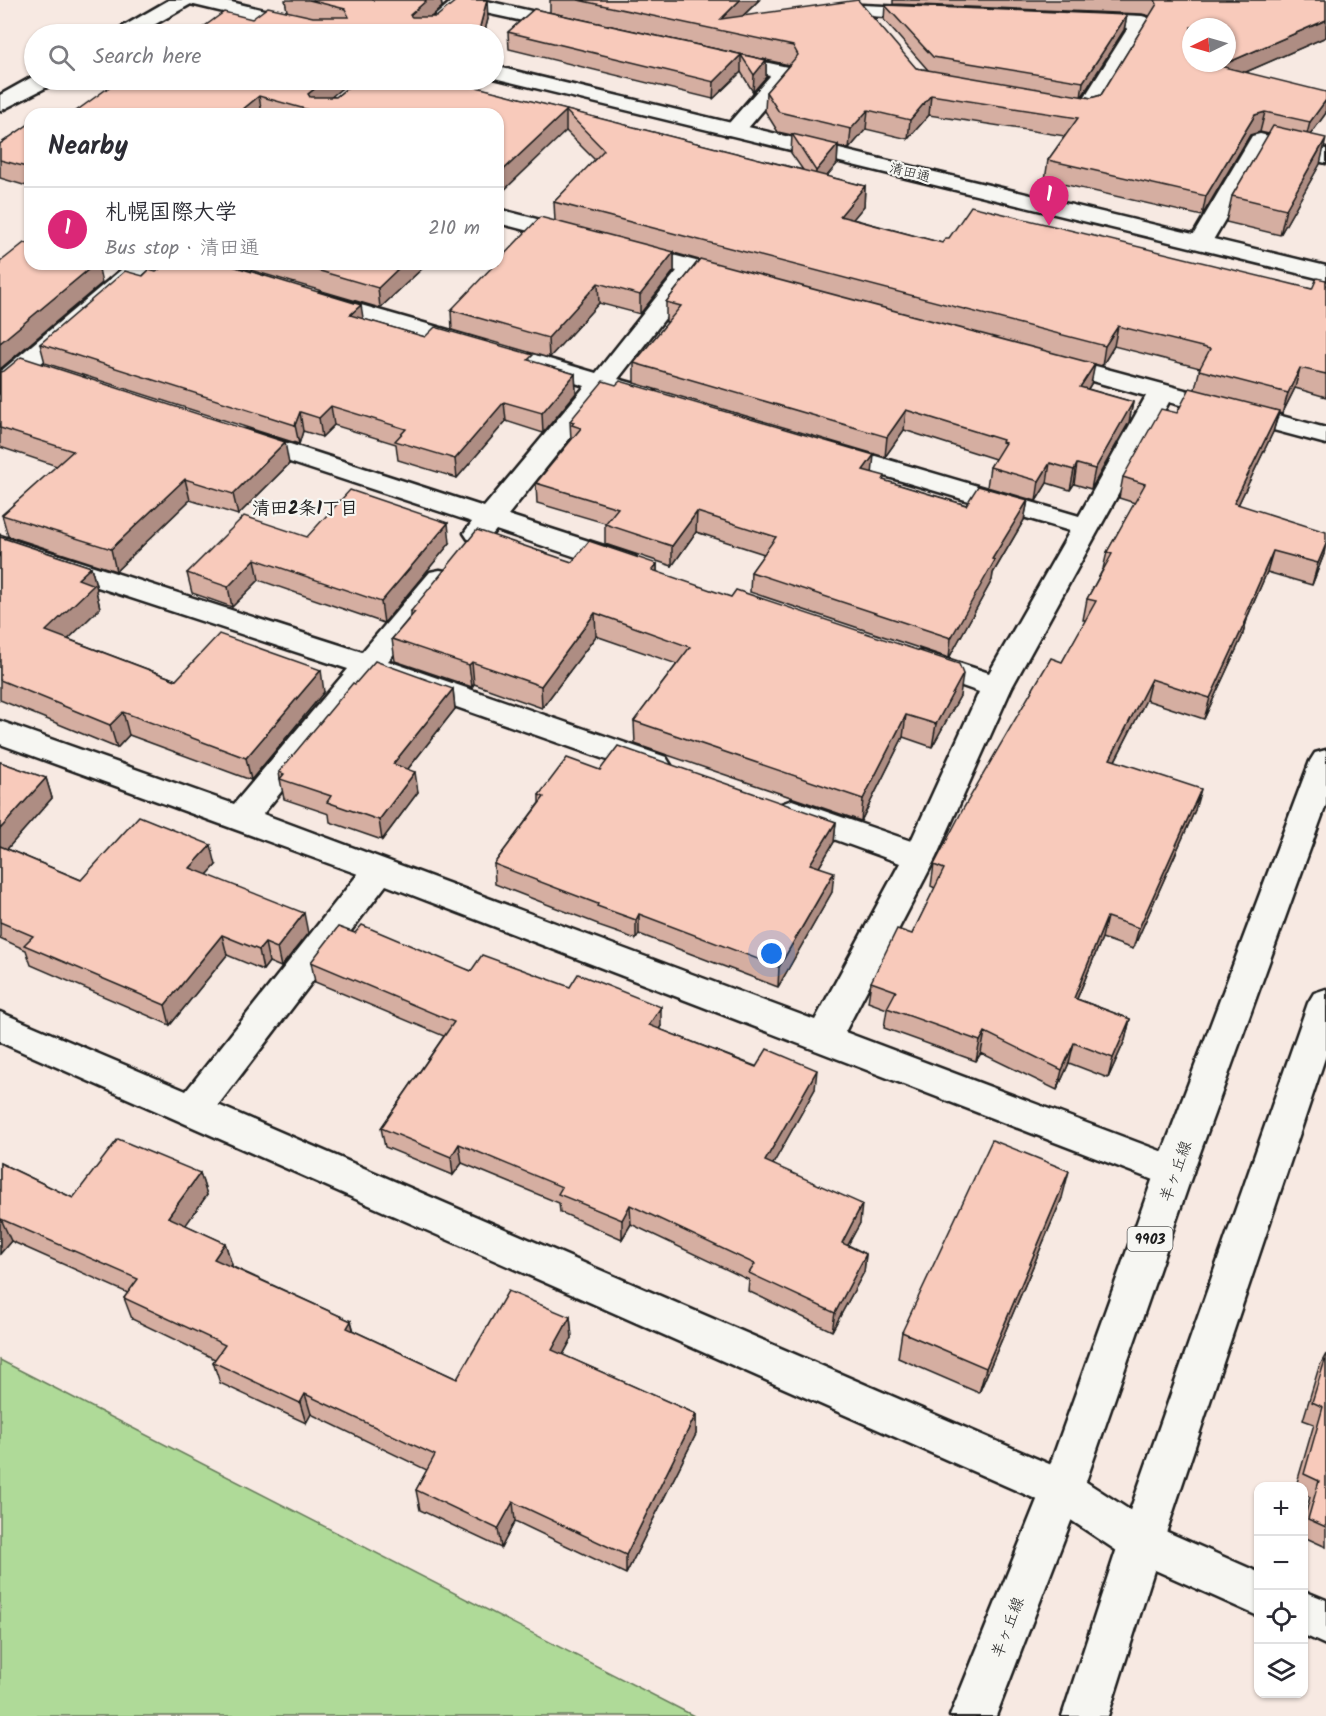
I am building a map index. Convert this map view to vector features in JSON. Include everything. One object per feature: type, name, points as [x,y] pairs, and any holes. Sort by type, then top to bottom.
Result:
[{"type":"main road","points":[[142,24],[184,0]]},
{"type":"main road","points":[[197,0],[298,24]]},
{"type":"main road","points":[[436,24],[463,2],[589,30]]},
{"type":"main road","points":[[857,6],[944,14]]},
{"type":"main road","points":[[857,6],[885,37]]},
{"type":"main road","points":[[1041,100],[1088,108],[1142,22],[1061,19]]},
{"type":"main road","points":[[704,55],[784,73],[734,130]]},
{"type":"main road","name":"清田通","points":[[504,74],[1326,273]]},
{"type":"main road","points":[[0,104],[25,90]]},
{"type":"main road","points":[[1201,242],[1260,141],[1326,156]]},
{"type":"main road","points":[[504,218],[756,284]]},
{"type":"main road","points":[[241,818],[491,518],[692,268]]},
{"type":"main road","points":[[0,385],[136,270]]},
{"type":"main road","points":[[298,294],[670,403]]},
{"type":"main road","points":[[1025,355],[1326,436]]},
{"type":"main road","points":[[22,366],[56,377]]},
{"type":"main road","points":[[824,1038],[920,857],[998,687],[1161,393]]},
{"type":"main road","points":[[223,431],[648,570]]},
{"type":"main road","points":[[805,443],[1086,527]]},
{"type":"main road","points":[[0,545],[368,665],[683,774]]},
{"type":"main road","points":[[896,653],[998,687]]},
{"type":"main road","points":[[0,732],[380,869],[1174,1172]]},
{"type":"main road","name":"羊ヶ丘線","points":[[973,1716],[1062,1490],[1174,1172],[1326,760]]},
{"type":"main road","points":[[762,802],[920,857]]},
{"type":"main road","points":[[193,1110],[380,869]]},
{"type":"main road","points":[[1085,1716],[1141,1542],[1326,1003]]},
{"type":"main road","points":[[0,1026],[1062,1490],[1141,1542],[1254,1592]]},
{"type":"main road","points":[[1308,1615],[1326,1623]]},
{"type":"green space","points":[[0,1360],[694,1716],[0,1716]]},
{"type":"building","points":[[309,0],[427,0],[410,15],[412,17],[436,17],[457,0],[487,0],[481,24],[208,24],[224,12],[252,19],[268,7],[313,17],[349,17],[345,9]]},
{"type":"building","points":[[578,0],[740,0],[721,19],[858,0],[916,68],[1091,98],[1101,95],[1157,4],[1155,0],[1326,0],[1326,20],[1236,59],[1236,18],[1182,18],[1182,72],[1236,72],[1236,70],[1326,92],[1326,100],[1310,122],[1265,112],[1255,115],[1206,196],[1048,160],[1078,118],[931,95],[910,120],[868,110],[851,129],[779,112],[766,92],[798,55],[793,46]]},
{"type":"building","points":[[885,5],[1127,15],[1083,82],[933,57]]},
{"type":"building","points":[[534,9],[766,60],[754,75],[741,55],[714,82],[508,32]]},
{"type":"building","points":[[105,90],[313,90],[308,94],[310,97],[336,97],[345,90],[489,90],[865,186],[840,216],[942,243],[949,238],[971,206],[1312,289],[1317,278],[1326,280],[1326,374],[1300,368],[1288,393],[1199,370],[1210,349],[1118,326],[1105,346],[554,202],[604,150],[566,111],[504,169],[504,108],[302,108],[259,96],[244,108],[80,108]]},
{"type":"building","points":[[1273,126],[1326,138],[1286,209],[1232,196]]},
{"type":"building","points":[[24,127],[24,166],[0,160],[0,144]]},
{"type":"building","points":[[792,134],[838,145],[816,171]]},
{"type":"building","points":[[540,217],[674,252],[640,295],[598,283],[548,338],[451,310],[489,270],[504,270],[504,255]]},
{"type":"building","points":[[24,243],[24,270],[88,270],[0,343],[0,262]]},
{"type":"building","points":[[700,259],[1095,364],[1080,387],[1133,402],[1095,469],[1077,464],[1074,470],[1050,463],[1039,481],[990,467],[1005,443],[1002,442],[1003,440],[906,410],[887,437],[634,363],[681,306],[666,302]]},
{"type":"building","points":[[149,270],[156,272],[158,270],[246,270],[361,305],[350,315],[425,337],[435,327],[533,355],[528,360],[575,374],[542,413],[504,402],[455,459],[395,441],[406,429],[331,406],[319,418],[300,412],[295,425],[40,344],[125,271],[143,276]]},
{"type":"building","points":[[316,270],[397,270],[378,288]]},
{"type":"building","points":[[21,357],[285,442],[233,494],[185,479],[111,549],[2,515],[73,451],[0,428],[0,372]]},
{"type":"building","points":[[603,381],[616,385],[620,381],[874,455],[863,470],[885,476],[883,480],[966,505],[978,486],[1028,500],[992,559],[995,560],[951,638],[751,572],[776,537],[697,512],[672,546],[605,524],[618,508],[536,483],[581,428],[572,425],[574,422],[570,421]]},
{"type":"building","points":[[1190,388],[1279,411],[1234,503],[1326,532],[1326,544],[1318,563],[1273,551],[1245,615],[1248,616],[1210,698],[1151,679],[1110,759],[1201,789],[1139,928],[1107,917],[1074,998],[1130,1019],[1113,1058],[1074,1043],[1062,1070],[985,1032],[980,1041],[887,1008],[896,991],[871,982],[897,929],[912,934],[944,869],[934,865],[963,809],[1051,658],[1062,662],[1096,601],[1087,599],[1112,554],[1107,552],[1145,484],[1123,477],[1161,409],[1177,413]]},
{"type":"building","points":[[350,490],[448,523],[381,602],[255,559],[228,587],[187,573],[244,516],[307,537]]},
{"type":"building","points":[[477,530],[572,562],[589,541],[657,564],[652,570],[731,597],[736,590],[959,664],[963,674],[936,724],[906,715],[863,799],[634,721],[690,647],[595,613],[541,686],[472,662],[469,665],[392,639],[415,612],[411,611]]},
{"type":"building","points":[[0,537],[91,567],[78,579],[94,585],[46,631],[176,680],[219,634],[321,670],[246,758],[123,712],[110,725],[0,680]]},
{"type":"building","points":[[375,661],[453,689],[393,764],[415,772],[379,820],[327,802],[331,796],[280,779],[284,774],[279,772],[353,683],[355,684]]},
{"type":"building","points":[[618,746],[836,822],[810,864],[834,872],[779,967],[639,914],[636,920],[597,906],[598,904],[494,864],[544,797],[539,795],[567,758],[600,770]]},
{"type":"building","points":[[0,762],[46,778],[0,829]]},
{"type":"building","points":[[139,816],[211,845],[190,868],[304,913],[277,948],[265,943],[259,950],[222,935],[165,1005],[24,945],[33,936],[0,922],[0,846],[81,880]]},
{"type":"building","points":[[362,925],[471,971],[482,955],[570,987],[578,974],[661,1007],[649,1025],[756,1067],[767,1049],[817,1070],[765,1161],[862,1204],[842,1243],[866,1254],[835,1313],[749,1273],[755,1264],[630,1205],[622,1220],[558,1194],[562,1187],[459,1144],[451,1157],[381,1128],[454,1022],[311,962],[338,927],[355,933]]},
{"type":"building","points":[[118,1139],[200,1173],[168,1217],[225,1243],[214,1259],[351,1321],[347,1328],[457,1379],[508,1291],[570,1317],[552,1350],[696,1414],[626,1555],[513,1502],[498,1529],[416,1490],[435,1455],[305,1394],[300,1403],[213,1362],[225,1345],[124,1298],[138,1279],[1,1219],[0,1221],[0,1163],[73,1198]]},
{"type":"building","points":[[992,1140],[1069,1171],[986,1368],[902,1332]]},
{"type":"building","points":[[1326,1357],[1326,1527],[1308,1519],[1319,1481],[1304,1474],[1323,1407],[1312,1402]]},
{"type":"place","name":"札幌国際大学","points":[[1049,226]]},
{"type":"district","name":"清田2条1丁目","points":[[305,508]]}]
